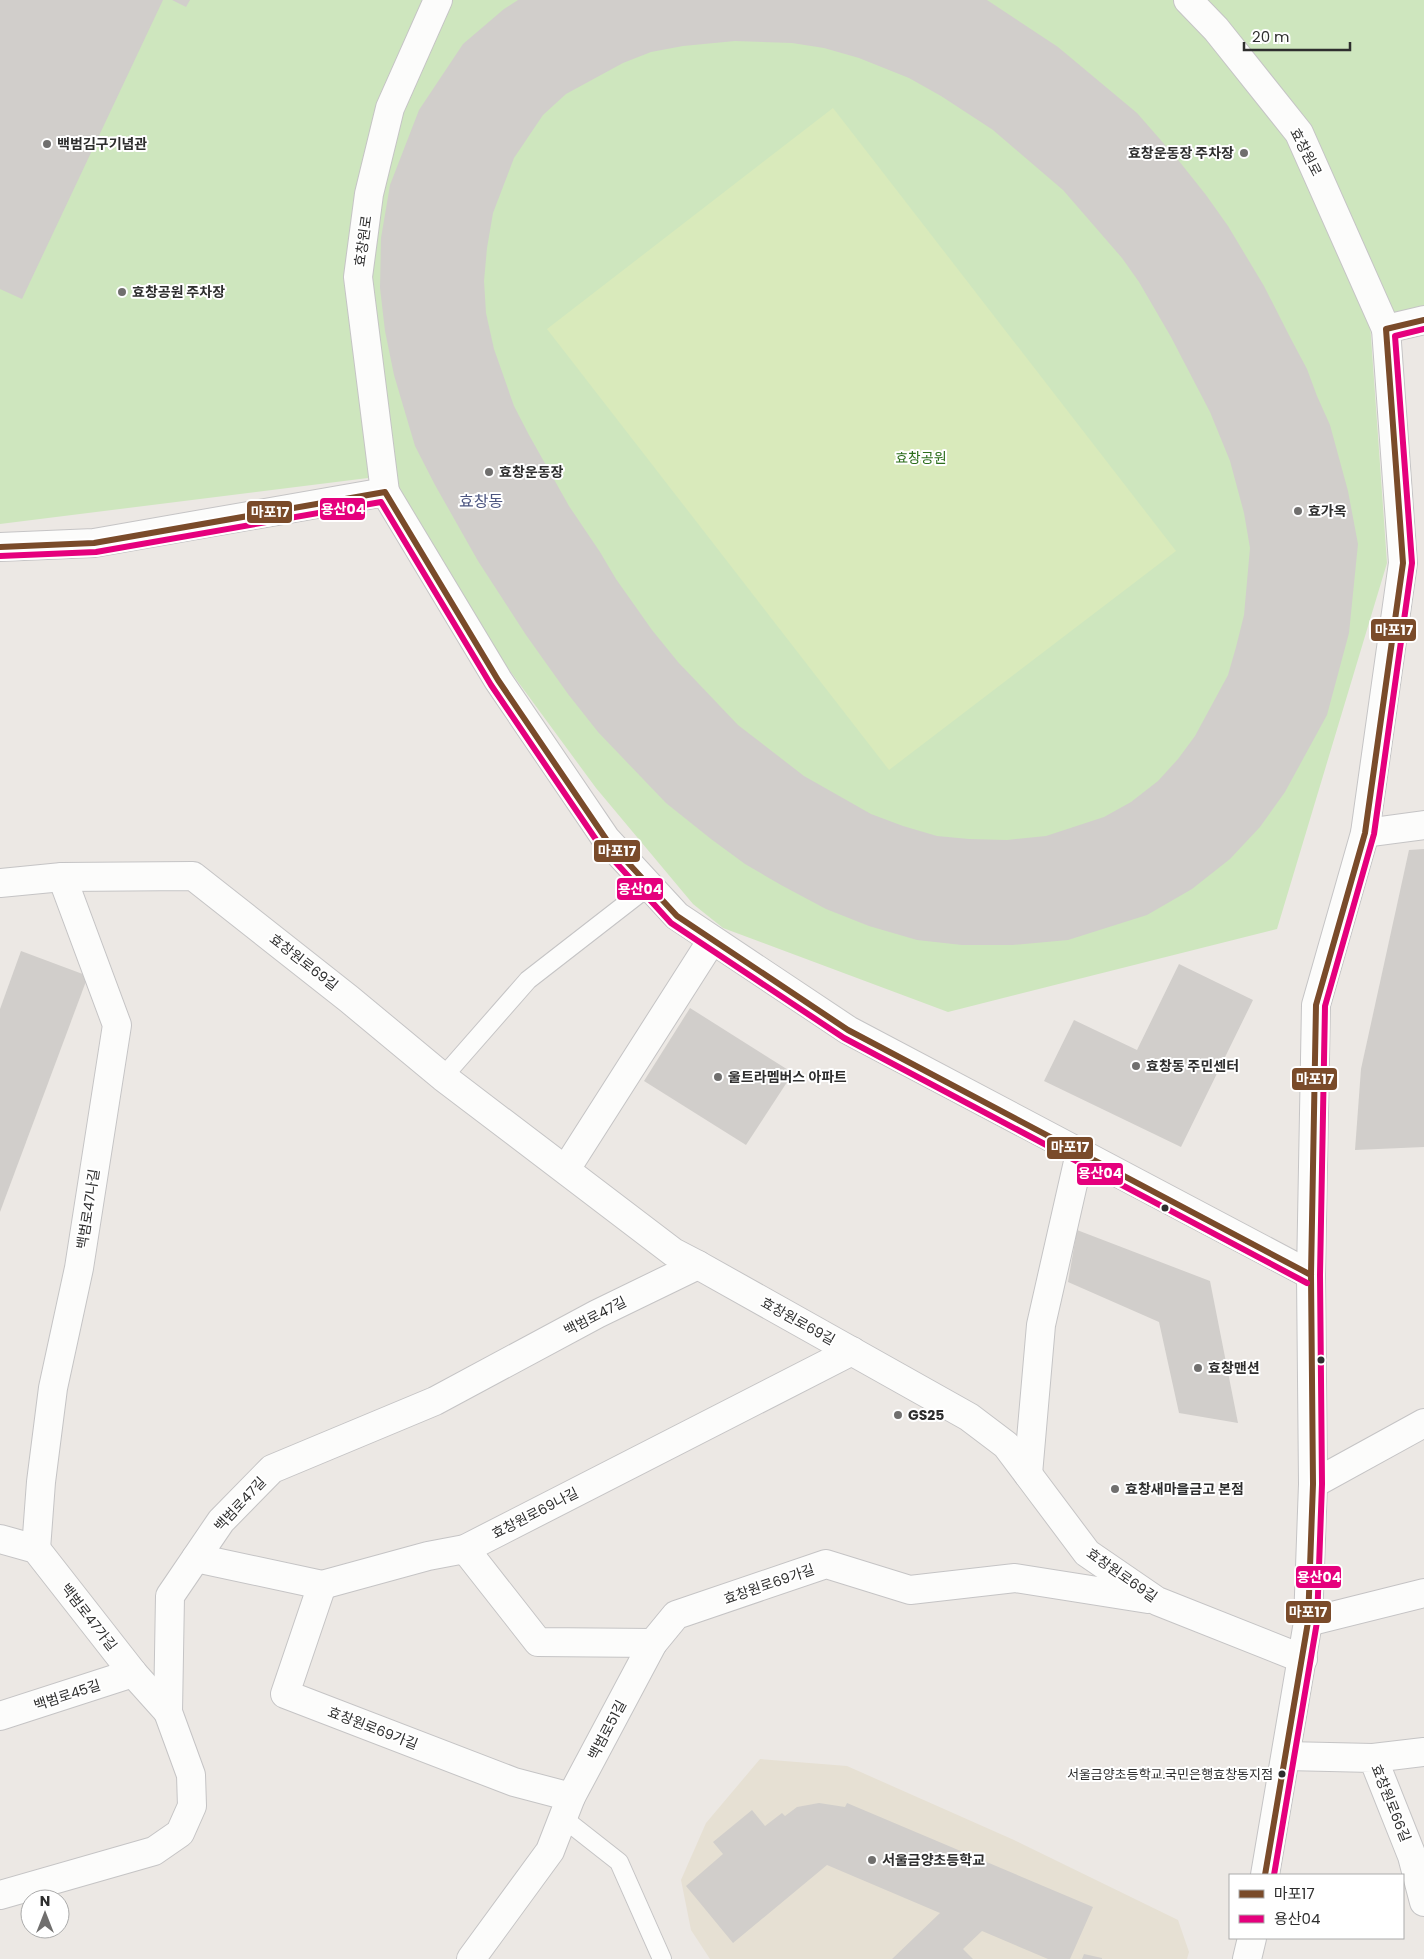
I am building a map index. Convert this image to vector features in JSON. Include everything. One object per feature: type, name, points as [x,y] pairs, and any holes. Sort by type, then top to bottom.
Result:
[{"type":"street","name":"효창원로","points":[[385,492],[358,277],[369,194],[390,108],[438,0]]},
{"type":"street","name":"효창원로","points":[[1188,0],[1216,29],[1299,132],[1386,329],[1404,564],[1365,833],[1316,1005],[1311,1275],[1313,1484],[1308,1622],[1265,1874]]},
{"type":"street","points":[[1386,329],[1424,320]]},
{"type":"street","points":[[0,546],[94,544],[385,492],[498,680],[606,839],[677,916],[848,1030],[1311,1275]]},
{"type":"street","points":[[1365,833],[1424,825]]},
{"type":"street","name":"효창원로69길","points":[[0,883],[62,877],[193,876],[349,998],[443,1077],[673,1252],[969,1417],[1006,1445],[1086,1553],[1157,1600],[1303,1659]]},
{"type":"street","name":"백범로47나길","points":[[36,1549],[41,1482],[53,1388],[79,1268],[117,1025],[62,877]]},
{"type":"street","points":[[566,1169],[712,940]]},
{"type":"street","points":[[1028,1474],[1041,1325],[1080,1153]]},
{"type":"street","name":"백범로47길","points":[[0,1896],[154,1851],[180,1833],[192,1806],[191,1774],[168,1712],[170,1596],[222,1520],[272,1469],[435,1401],[597,1314],[698,1265]]},
{"type":"street","name":"효창원로69나길","points":[[196,1558],[322,1585],[428,1556],[465,1549],[852,1351]]},
{"type":"street","points":[[1313,1484],[1424,1423]]},
{"type":"street","points":[[0,1539],[36,1549]]},
{"type":"street","name":"백범로47가길","points":[[36,1549],[134,1673],[168,1712]]},
{"type":"street","points":[[465,1549],[538,1642],[653,1643]]},
{"type":"street","name":"효창원로69가길","points":[[653,1643],[676,1615],[826,1564],[910,1590],[1015,1578],[1157,1600]]},
{"type":"street","name":"효창원로69가길","points":[[322,1585],[285,1694],[514,1782],[567,1808]]},
{"type":"street","points":[[1308,1622],[1424,1593]]},
{"type":"street","name":"백범로51길","points":[[471,1959],[550,1851],[567,1808],[653,1643]]},
{"type":"street","name":"백범로45길","points":[[0,1716],[134,1673]]},
{"type":"street","points":[[1373,1758],[1424,1752]]},
{"type":"street","name":"효창원로66길","points":[[1286,1756],[1373,1758],[1412,1856],[1424,1902]]},
{"type":"street","points":[[1247,1959],[1252,1939]]},
{"type":"lane","points":[[443,1077],[528,980],[649,886]]},
{"type":"lane","points":[[567,1808],[619,1862],[662,1959]]},
{"type":"shaded area","name":"서울금양초등학교","points":[[760,1759],[847,1766],[1014,1840],[1178,1920],[1189,1952],[1187,1959],[710,1959],[691,1930],[681,1880],[706,1823]]},
{"type":"green space","name":"효창공원","points":[[0,0],[1424,0],[1424,310],[1370,323],[1387,563],[1277,929],[948,1012],[723,928],[693,904],[596,788],[368,478],[0,524]]},
{"type":"green space","points":[[833,108],[1176,551],[889,770],[547,329]]},
{"type":"building","name":"백범김구기념관","points":[[0,0],[163,0],[22,299],[0,289]]},
{"type":"building","points":[[172,0],[190,0],[186,7]]},
{"type":"building","name":"효창운동장","points":[[518,0],[987,0],[1058,47],[1137,113],[1179,161],[1228,226],[1264,286],[1307,369],[1330,425],[1348,491],[1358,544],[1349,633],[1327,715],[1285,792],[1260,827],[1230,859],[1192,889],[1147,915],[1068,940],[1012,945],[962,945],[917,940],[869,926],[826,909],[745,864],[666,803],[598,732],[526,635],[478,561],[435,485],[415,446],[394,375],[385,331],[380,288],[381,238],[390,185],[419,110],[463,44],[504,9]],"holes":[[[735,41],[792,43],[824,48],[859,58],[909,78],[941,96],[993,130],[1063,190],[1122,258],[1139,282],[1171,337],[1210,412],[1230,461],[1244,513],[1250,548],[1244,615],[1228,675],[1195,736],[1178,759],[1158,781],[1131,802],[1104,817],[1046,836],[1007,840],[937,836],[871,814],[804,776],[738,725],[678,662],[652,630],[616,579],[569,506],[514,406],[494,349],[486,313],[484,281],[487,248],[493,213],[514,158],[543,115],[566,94],[623,63],[651,52],[683,46]]]},
{"type":"building","points":[[1424,849],[1424,1147],[1355,1150],[1361,1069],[1409,850]]},
{"type":"building","points":[[21,951],[88,976],[0,1212],[0,1009]]},
{"type":"building","name":"효창동 주민센터","points":[[1179,964],[1253,1000],[1181,1147],[1044,1081],[1074,1020],[1137,1050]]},
{"type":"building","name":"울트라멤버스 아파트","points":[[690,1008],[793,1073],[746,1145],[644,1081]]},
{"type":"building","name":"효창맨션","points":[[1077,1230],[1210,1281],[1238,1423],[1179,1413],[1159,1322],[1068,1282]]},
{"type":"building","points":[[819,1803],[845,1807],[847,1803],[1093,1907],[1070,1959],[1048,1959],[982,1931],[963,1949],[973,1959],[892,1959],[940,1913],[827,1865],[733,1943],[686,1886],[723,1854],[713,1842],[752,1810],[765,1826],[782,1813],[785,1816],[797,1807]]},
{"type":"building","points":[[1084,1954],[1102,1958],[1102,1959],[1082,1959]]},
{"type":"transit line","name":"마포17","points":[[1265,1874],[1308,1622],[1313,1484],[1311,1275],[1316,1005],[1365,833],[1403,563],[1386,329],[1424,320]]},
{"type":"transit line","name":"용산04","points":[[1274,1874],[1317,1622],[1322,1484],[1320,1275],[1325,1006],[1374,834],[1412,563],[1395,336],[1424,329]]},
{"type":"transit line","name":"마포17","points":[[0,547],[94,543],[385,492],[498,680],[606,839],[677,916],[848,1030],[1311,1275]]},
{"type":"transit line","name":"용산04","points":[[0,556],[96,552],[381,502],[491,685],[599,844],[671,923],[844,1038],[1307,1283]]},
{"type":"place","name":"백범김구기념관","points":[[47,144]]},
{"type":"place","name":"효창운동장 주차장","points":[[1244,153]]},
{"type":"place","name":"효창공원 주차장","points":[[122,292]]},
{"type":"place","name":"효창운동장","points":[[489,472]]},
{"type":"place","name":"효가옥","points":[[1298,511]]},
{"type":"place","name":"효창동 주민센터","points":[[1136,1066]]},
{"type":"place","name":"울트라멤버스 아파트","points":[[718,1077]]},
{"type":"place","name":"효창맨션","points":[[1198,1368]]},
{"type":"place","name":"GS25","points":[[898,1415]]},
{"type":"place","name":"효창새마을금고 본점","points":[[1115,1489]]},
{"type":"place","name":"서울금양초등학교.국민은행효창동지점","points":[[1282,1774]]},
{"type":"place","name":"서울금양초등학교","points":[[872,1860]]},
{"type":"district","name":"효창동","points":[[481,501]]}]
